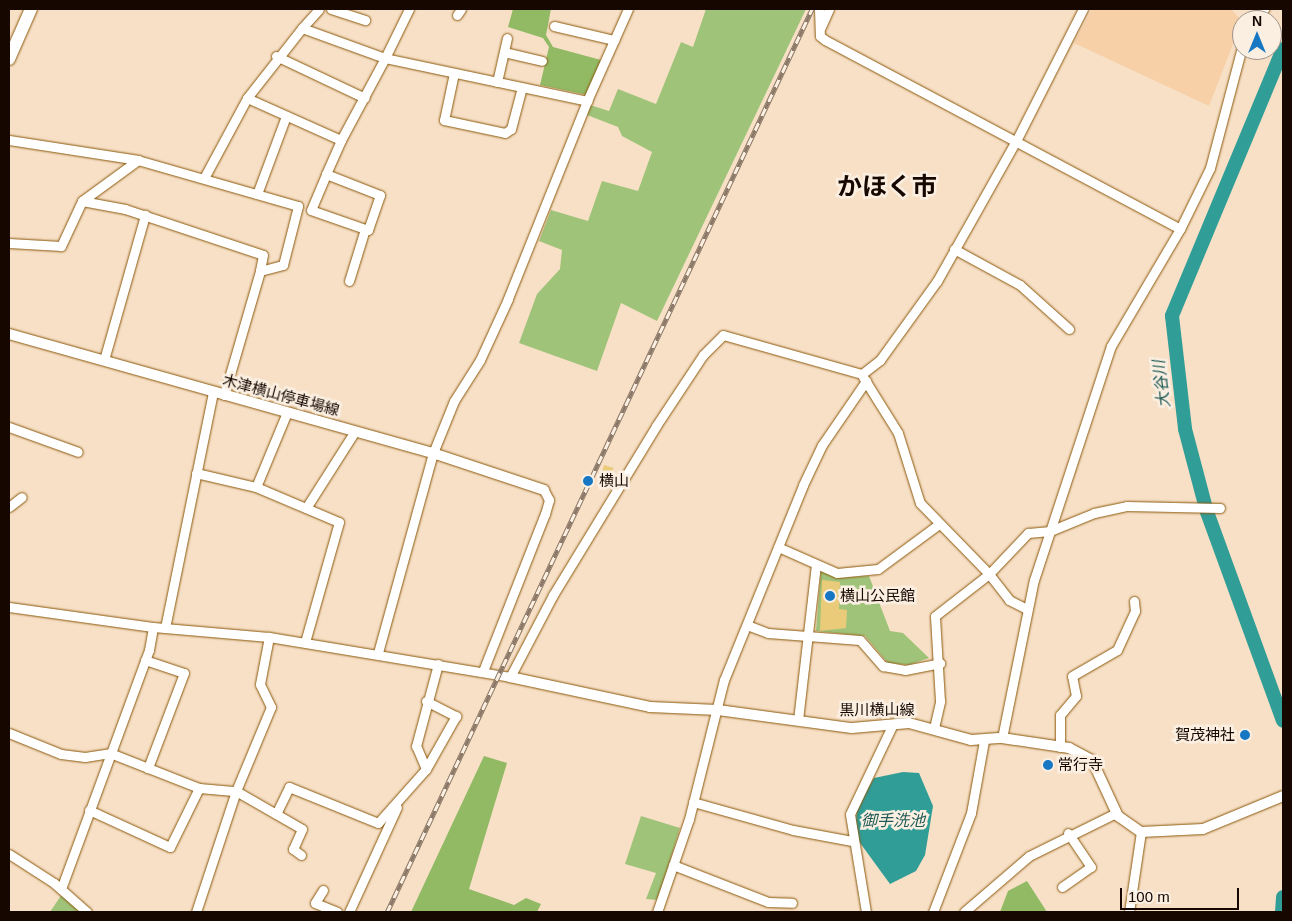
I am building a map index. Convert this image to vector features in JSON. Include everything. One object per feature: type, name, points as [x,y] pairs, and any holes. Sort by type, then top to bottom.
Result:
[{"type":"highway","points":[[10,54],[31,9]]},
{"type":"main road","name":"木津横山停車場線","points":[[9,334],[433,452],[544,490]]},
{"type":"main road","name":"黒川横山線","points":[[510,677],[553,683],[650,708],[718,710],[852,728],[892,724],[934,728],[984,741],[1002,738],[1060,747],[1092,760],[1116,813],[1141,832]]},
{"type":"main road","points":[[1141,832],[1203,829],[1282,796]]},
{"type":"street","points":[[204,178],[247,98],[276,56],[319,9]]},
{"type":"street","points":[[331,9],[366,20]]},
{"type":"street","points":[[311,210],[341,140],[365,98],[409,9]]},
{"type":"street","points":[[378,653],[433,452],[454,401],[480,360],[508,299],[587,101],[628,9]]},
{"type":"street","points":[[819,9],[820,28],[825,40],[1180,229]]},
{"type":"street","points":[[820,28],[829,9]]},
{"type":"street","points":[[657,912],[693,802],[718,710],[747,625],[822,445],[864,378],[880,360],[954,249],[1016,141],[1083,9]]},
{"type":"street","points":[[554,26],[614,40]]},
{"type":"street","points":[[302,28],[385,58],[587,101]]},
{"type":"street","points":[[497,82],[507,38]]},
{"type":"street","points":[[504,52],[542,61]]},
{"type":"street","points":[[276,56],[365,98]]},
{"type":"street","points":[[1002,738],[1027,608],[1050,531],[1111,346],[1180,229],[1210,168],[1239,60]]},
{"type":"street","points":[[454,73],[444,120],[505,133],[511,129],[522,87]]},
{"type":"street","points":[[247,98],[341,140]]},
{"type":"street","points":[[257,194],[286,116]]},
{"type":"street","points":[[9,140],[138,160],[298,206],[365,228]]},
{"type":"street","points":[[9,243],[61,246],[82,200],[138,160]]},
{"type":"street","points":[[326,174],[380,195],[365,228],[349,281]]},
{"type":"street","points":[[82,200],[145,215],[263,255],[224,395]]},
{"type":"street","points":[[260,271],[283,265],[298,206]]},
{"type":"street","points":[[104,360],[145,215]]},
{"type":"street","points":[[954,249],[1020,285],[1069,329]]},
{"type":"street","points":[[9,607],[153,627],[268,636],[378,653],[510,677],[553,595],[656,426],[703,356],[723,336],[864,378],[898,433],[920,503],[989,574],[1009,600],[1027,608]]},
{"type":"street","points":[[165,628],[213,392]]},
{"type":"street","points":[[256,487],[287,412]]},
{"type":"street","points":[[9,427],[78,452]]},
{"type":"street","points":[[306,508],[355,431]]},
{"type":"street","points":[[196,474],[256,487],[339,522],[305,642]]},
{"type":"street","points":[[483,672],[545,514],[549,500],[544,490]]},
{"type":"street","points":[[9,507],[22,497]]},
{"type":"street","points":[[934,728],[940,701],[940,662],[935,616],[989,574],[1028,533],[1050,531],[1127,506],[1218,508]]},
{"type":"street","points":[[778,547],[837,573],[878,569],[939,524]]},
{"type":"street","points":[[798,720],[816,565]]},
{"type":"street","points":[[1060,747],[1060,715],[1076,696],[1072,676],[1117,650],[1135,611],[1134,601]]},
{"type":"street","points":[[747,625],[768,633],[860,640],[883,666],[905,670],[940,662]]},
{"type":"street","points":[[62,889],[89,810],[145,660],[153,627]]},
{"type":"street","points":[[196,911],[236,791],[271,707],[260,684],[268,636]]},
{"type":"street","points":[[145,660],[184,674],[148,768]]},
{"type":"street","points":[[426,769],[416,746],[426,701],[438,664]]},
{"type":"street","points":[[276,814],[288,787],[378,823],[426,769],[456,716],[426,701]]},
{"type":"street","points":[[866,912],[852,841],[852,808],[892,724]]},
{"type":"street","points":[[9,733],[61,754],[85,757],[110,753],[199,788],[236,791],[302,829],[293,849],[301,855]]},
{"type":"street","points":[[933,912],[971,813],[984,741]]},
{"type":"street","points":[[89,810],[170,847],[199,788]]},
{"type":"street","points":[[349,912],[400,800]]},
{"type":"street","points":[[693,802],[793,830],[852,841]]},
{"type":"street","points":[[964,912],[988,895],[1012,868],[1068,833],[1116,813]]},
{"type":"street","points":[[1129,912],[1141,832]]},
{"type":"street","points":[[1062,887],[1091,867],[1068,833]]},
{"type":"street","points":[[9,854],[62,889],[87,912]]},
{"type":"street","points":[[673,865],[768,902],[792,903]]},
{"type":"street","points":[[323,890],[315,903],[337,912]]},
{"type":"shaded area","points":[[1092,9],[1232,10],[1232,47],[1209,106],[1074,43]]},
{"type":"green space","points":[[513,9],[551,9],[546,35],[553,47],[601,60],[587,95],[540,85],[549,47],[543,38],[508,27]]},
{"type":"green space","points":[[706,9],[806,9],[657,321],[621,303],[597,371],[519,343],[537,294],[560,269],[562,250],[539,241],[551,210],[588,221],[602,181],[638,191],[652,152],[622,136],[618,127],[587,115],[590,105],[609,111],[618,89],[656,104],[681,42],[693,47]]},
{"type":"green space","points":[[821,570],[838,578],[869,576],[890,631],[903,633],[929,658],[909,665],[888,663],[865,636],[816,631]]},
{"type":"green space","points":[[484,756],[507,763],[469,889],[514,905],[526,898],[541,904],[537,912],[411,912]]},
{"type":"green space","points":[[641,816],[680,828],[658,900],[646,899],[656,873],[625,864]]},
{"type":"green space","points":[[1027,881],[1047,912],[1000,912],[1008,891]]},
{"type":"green space","points":[[62,894],[82,912],[50,912]]},
{"type":"water","name":"御手洗池","points":[[903,772],[919,773],[933,806],[925,855],[916,871],[890,884],[855,836],[857,807],[874,778]]},
{"type":"building","points":[[604,465],[614,468],[609,483],[599,480]]},
{"type":"building","name":"横山公民館","points":[[822,580],[840,582],[839,609],[847,610],[846,628],[820,631]]},
{"type":"waterway","name":"大谷川","points":[[1283,49],[1172,316],[1185,429],[1207,512],[1283,721]]},
{"type":"waterway","name":"大谷川","points":[[1282,912],[1283,897]]},
{"type":"railway","points":[[387,912],[812,9]]},
{"type":"place","name":"横山","points":[[588,481]]},
{"type":"place","name":"横山公民館","points":[[830,596]]},
{"type":"place","name":"賀茂神社","points":[[1245,735]]},
{"type":"place","name":"常行寺","points":[[1048,765]]},
{"type":"district","name":"かほく市","points":[[887,186]]}]
